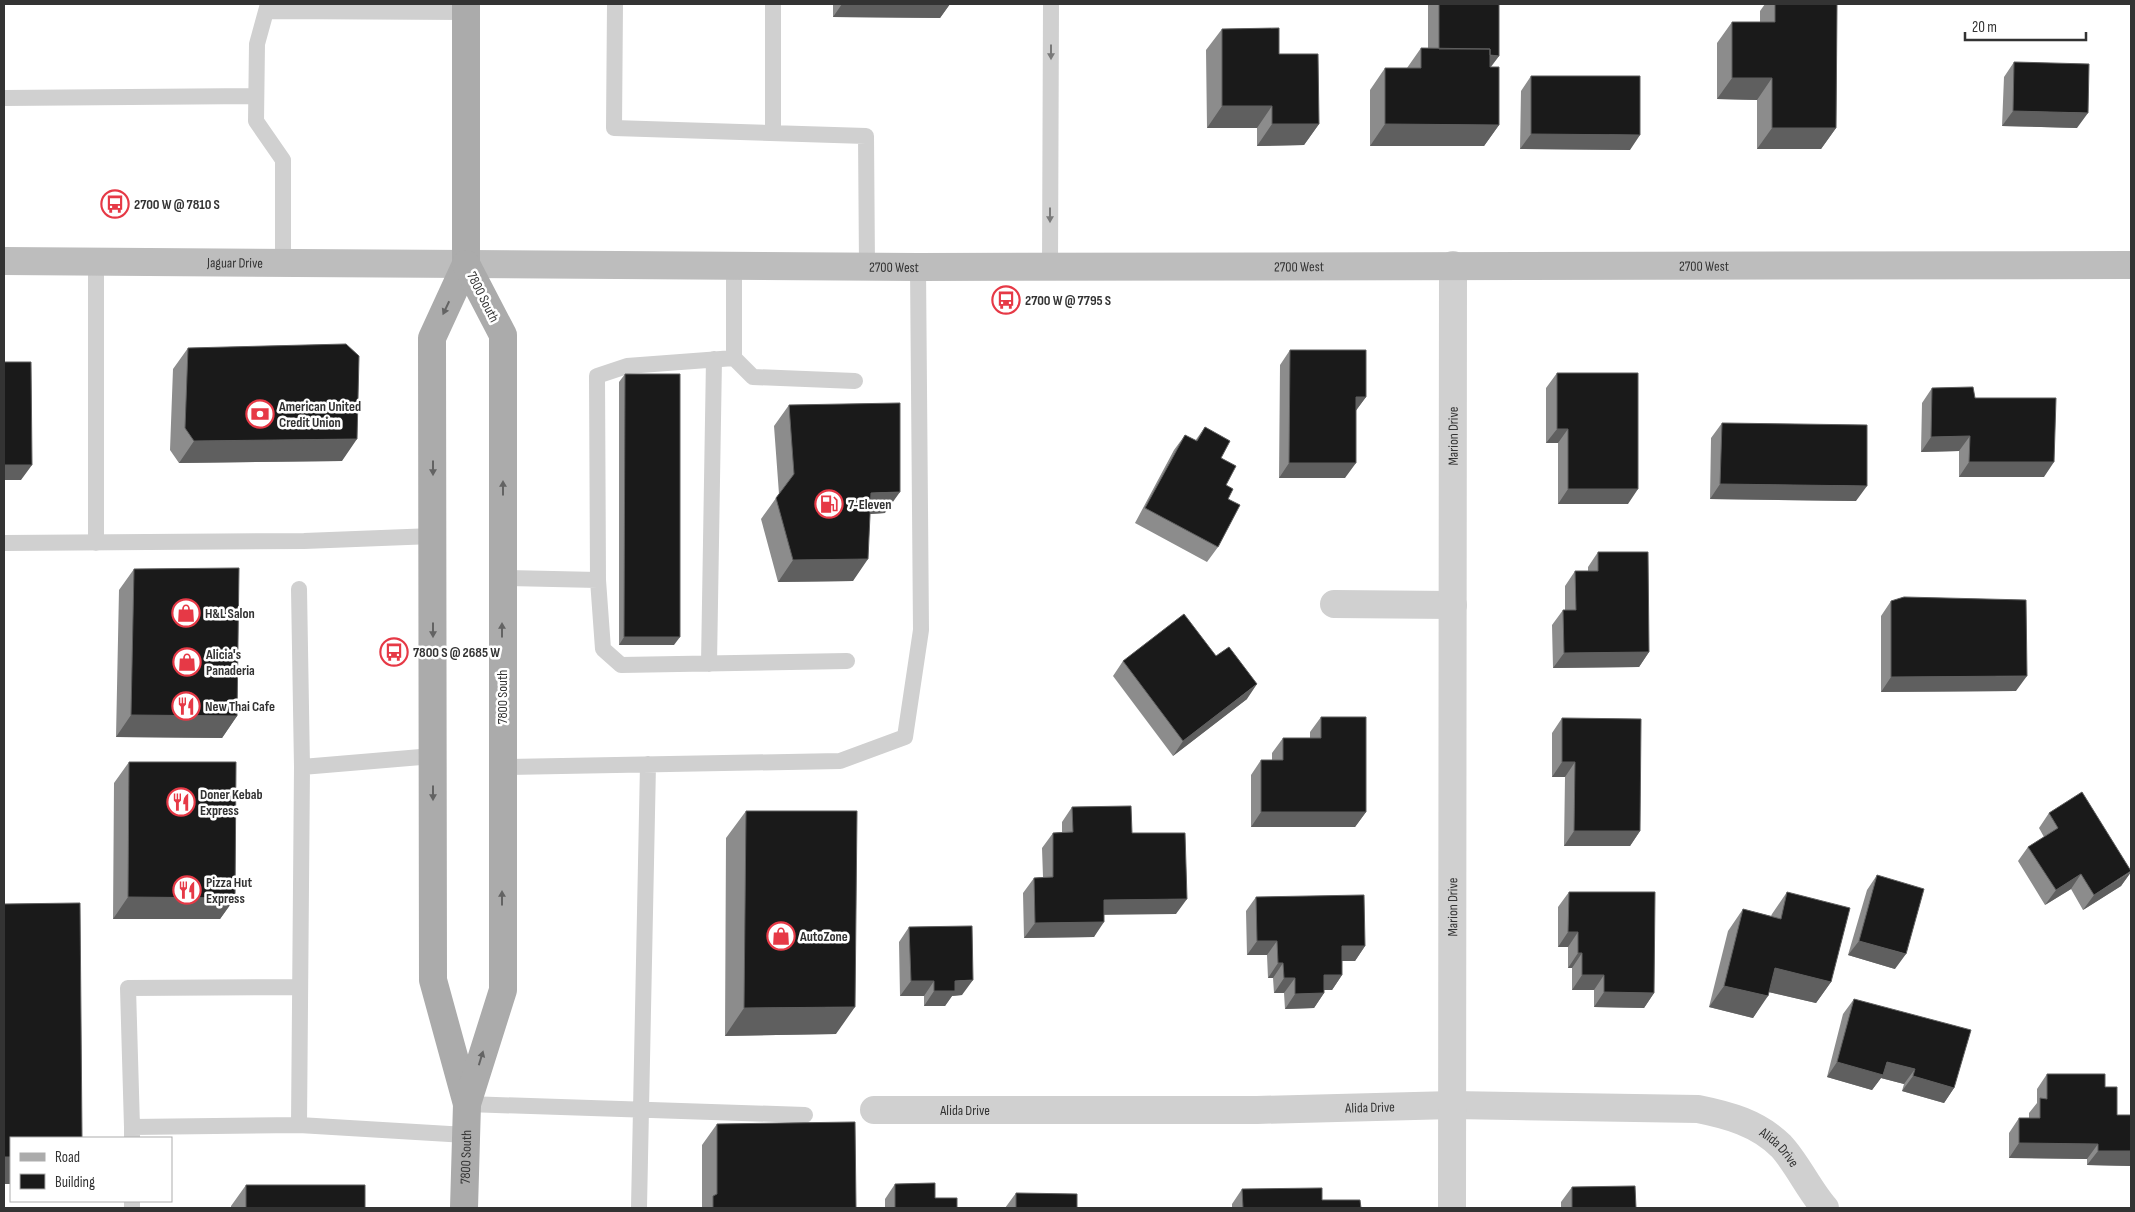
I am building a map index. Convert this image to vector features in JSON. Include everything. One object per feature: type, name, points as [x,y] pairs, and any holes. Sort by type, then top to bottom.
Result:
[{"type":"main road","name":"7800 South","points":[[466,8],[466,264],[432,338],[433,980],[467,1104]]},
{"type":"main road","name":"Jaguar Drive","points":[[4,261],[466,264]]},
{"type":"main road","name":"2700 West","points":[[466,264],[918,267],[2131,265]]},
{"type":"main road","name":"7800 South","points":[[464,1208],[467,1104],[502,990],[502,335],[466,264]]},
{"type":"street","name":"Marion Drive","points":[[1452,1208],[1453,265]]},
{"type":"street","points":[[1334,604],[1452,605]]},
{"type":"street","name":"Alida Drive","points":[[874,1110],[1258,1110],[1452,1105],[1698,1109],[1726,1115],[1756,1127],[1781,1146],[1825,1208]]},
{"type":"lane","points":[[615,4],[614,128],[866,136],[867,266]]},
{"type":"lane","points":[[773,4],[773,133]]},
{"type":"lane","points":[[1050,266],[1051,4]]},
{"type":"lane","points":[[283,262],[283,160],[256,121],[257,44],[268,7],[466,8]]},
{"type":"lane","points":[[4,98],[256,96]]},
{"type":"lane","points":[[96,262],[96,543]]},
{"type":"lane","points":[[734,265],[734,358],[753,377],[854,381]]},
{"type":"lane","points":[[502,767],[840,761],[905,737],[921,630],[918,267]]},
{"type":"lane","points":[[734,358],[626,366],[597,376],[598,580],[603,649],[621,665],[847,661]]},
{"type":"lane","points":[[709,664],[714,359]]},
{"type":"lane","points":[[4,543],[304,541],[433,536]]},
{"type":"lane","points":[[502,578],[598,580]]},
{"type":"lane","points":[[299,588],[302,767],[299,1124]]},
{"type":"lane","points":[[302,767],[433,756]]},
{"type":"lane","points":[[639,1208],[648,764]]},
{"type":"lane","points":[[300,987],[128,988],[132,1132],[299,1124],[466,1135]]},
{"type":"lane","points":[[467,1104],[805,1115]]},
{"type":"building","points":[[1439,4],[1499,4],[1499,56],[1490,55],[1490,49],[1439,49]]},
{"type":"building","points":[[1775,4],[1837,4],[1836,128],[1772,128],[1772,78],[1732,78],[1732,22],[1775,22]]},
{"type":"building","points":[[1279,28],[1279,54],[1318,54],[1319,124],[1272,124],[1272,106],[1222,106],[1222,29]]},
{"type":"building","points":[[1421,48],[1490,49],[1490,67],[1499,67],[1499,125],[1385,124],[1385,68],[1421,68]]},
{"type":"building","points":[[2014,62],[2089,64],[2088,113],[2013,111]]},
{"type":"building","points":[[1531,76],[1640,76],[1640,135],[1531,134]]},
{"type":"building","points":[[346,344],[359,356],[357,439],[194,441],[185,428],[188,348]]},
{"type":"building","points":[[1290,350],[1366,350],[1366,397],[1356,397],[1356,463],[1289,463]]},
{"type":"building","points":[[4,362],[31,362],[32,465],[4,465]]},
{"type":"building","points":[[1557,373],[1638,373],[1638,489],[1568,489],[1568,429],[1557,429]]},
{"type":"building","points":[[625,374],[680,374],[680,637],[624,637]]},
{"type":"building","points":[[1973,387],[1975,398],[2056,398],[2054,462],[1969,462],[1970,436],[1931,437],[1932,388]]},
{"type":"building","name":"7-Eleven","points":[[900,403],[900,492],[871,493],[868,559],[793,560],[776,498],[794,474],[789,405]]},
{"type":"building","points":[[1722,423],[1867,425],[1867,486],[1720,484]]},
{"type":"building","points":[[1205,427],[1230,441],[1221,458],[1236,466],[1226,485],[1233,489],[1228,499],[1240,505],[1218,547],[1145,508],[1185,435],[1197,441]]},
{"type":"building","points":[[1598,552],[1648,552],[1649,652],[1564,653],[1563,610],[1576,610],[1575,571],[1598,571]]},
{"type":"building","points":[[239,568],[237,716],[131,715],[134,569]]},
{"type":"building","points":[[1904,597],[2026,600],[2027,676],[1891,677],[1891,601]]},
{"type":"building","points":[[1184,614],[1216,656],[1229,647],[1257,684],[1183,741],[1123,661]]},
{"type":"building","points":[[1321,717],[1366,717],[1366,812],[1261,812],[1261,760],[1283,760],[1283,738],[1321,738]]},
{"type":"building","points":[[1562,718],[1641,719],[1640,831],[1574,831],[1575,762],[1562,762]]},
{"type":"building","points":[[129,762],[236,762],[235,898],[128,897]]},
{"type":"building","points":[[2082,792],[2131,871],[2094,895],[2081,874],[2056,890],[2028,847],[2058,828],[2049,813]]},
{"type":"building","points":[[1131,806],[1132,833],[1185,833],[1187,899],[1104,900],[1104,922],[1035,923],[1034,878],[1053,877],[1053,833],[1073,832],[1072,807]]},
{"type":"building","name":"AutoZone","points":[[746,811],[857,811],[855,1007],[744,1008]]},
{"type":"building","points":[[1877,875],[1924,889],[1906,954],[1859,941]]},
{"type":"building","points":[[1569,892],[1655,892],[1654,993],[1604,992],[1604,975],[1582,975],[1582,953],[1578,953],[1578,932],[1568,932]]},
{"type":"building","points":[[1787,892],[1850,908],[1831,982],[1775,968],[1768,996],[1724,986],[1743,909],[1781,919]]},
{"type":"building","points":[[1364,895],[1365,946],[1342,946],[1342,975],[1324,975],[1324,993],[1295,994],[1295,978],[1284,978],[1283,963],[1278,963],[1277,941],[1257,941],[1256,897]]},
{"type":"building","points":[[80,903],[82,1137],[10,1137],[10,1157],[4,1157],[4,904]]},
{"type":"building","points":[[972,926],[973,980],[955,981],[955,991],[934,991],[934,981],[911,981],[909,927]]},
{"type":"building","points":[[1854,999],[1971,1030],[1954,1088],[1913,1076],[1915,1069],[1887,1062],[1883,1075],[1837,1062]]},
{"type":"building","points":[[2047,1074],[2105,1074],[2105,1087],[2117,1087],[2117,1115],[2131,1115],[2131,1151],[2098,1151],[2098,1144],[2019,1143],[2019,1118],[2040,1118],[2040,1098],[2047,1099]]},
{"type":"building","points":[[855,1122],[856,1208],[713,1208],[713,1196],[717,1194],[717,1124]]},
{"type":"building","points":[[935,1183],[935,1198],[957,1198],[957,1208],[895,1208],[895,1184]]},
{"type":"building","points":[[246,1185],[365,1185],[365,1208],[246,1208]]},
{"type":"building","points":[[1635,1186],[1636,1208],[1572,1208],[1572,1187]]},
{"type":"building","points":[[1322,1188],[1322,1200],[1360,1200],[1361,1208],[1243,1208],[1242,1189]]},
{"type":"building","points":[[1016,1193],[1077,1194],[1077,1208],[1016,1208]]},
{"type":"place","name":"2700 W @ 7810 S","points":[[115,204]]},
{"type":"place","name":"2700 W @ 7795 S","points":[[1006,300]]},
{"type":"place","name":"American United Credit Union","points":[[260,414]]},
{"type":"place","name":"7-Eleven","points":[[829,504]]},
{"type":"place","name":"H&L Salon","points":[[186,613]]},
{"type":"place","name":"7800 S @ 2685 W","points":[[394,652]]},
{"type":"place","name":"Alicia's Panaderia","points":[[187,662]]},
{"type":"place","name":"New Thai Cafe","points":[[186,706]]},
{"type":"place","name":"Doner Kebab Express","points":[[181,802]]},
{"type":"place","name":"Pizza Hut Express","points":[[187,890]]},
{"type":"place","name":"AutoZone","points":[[781,936]]}]
